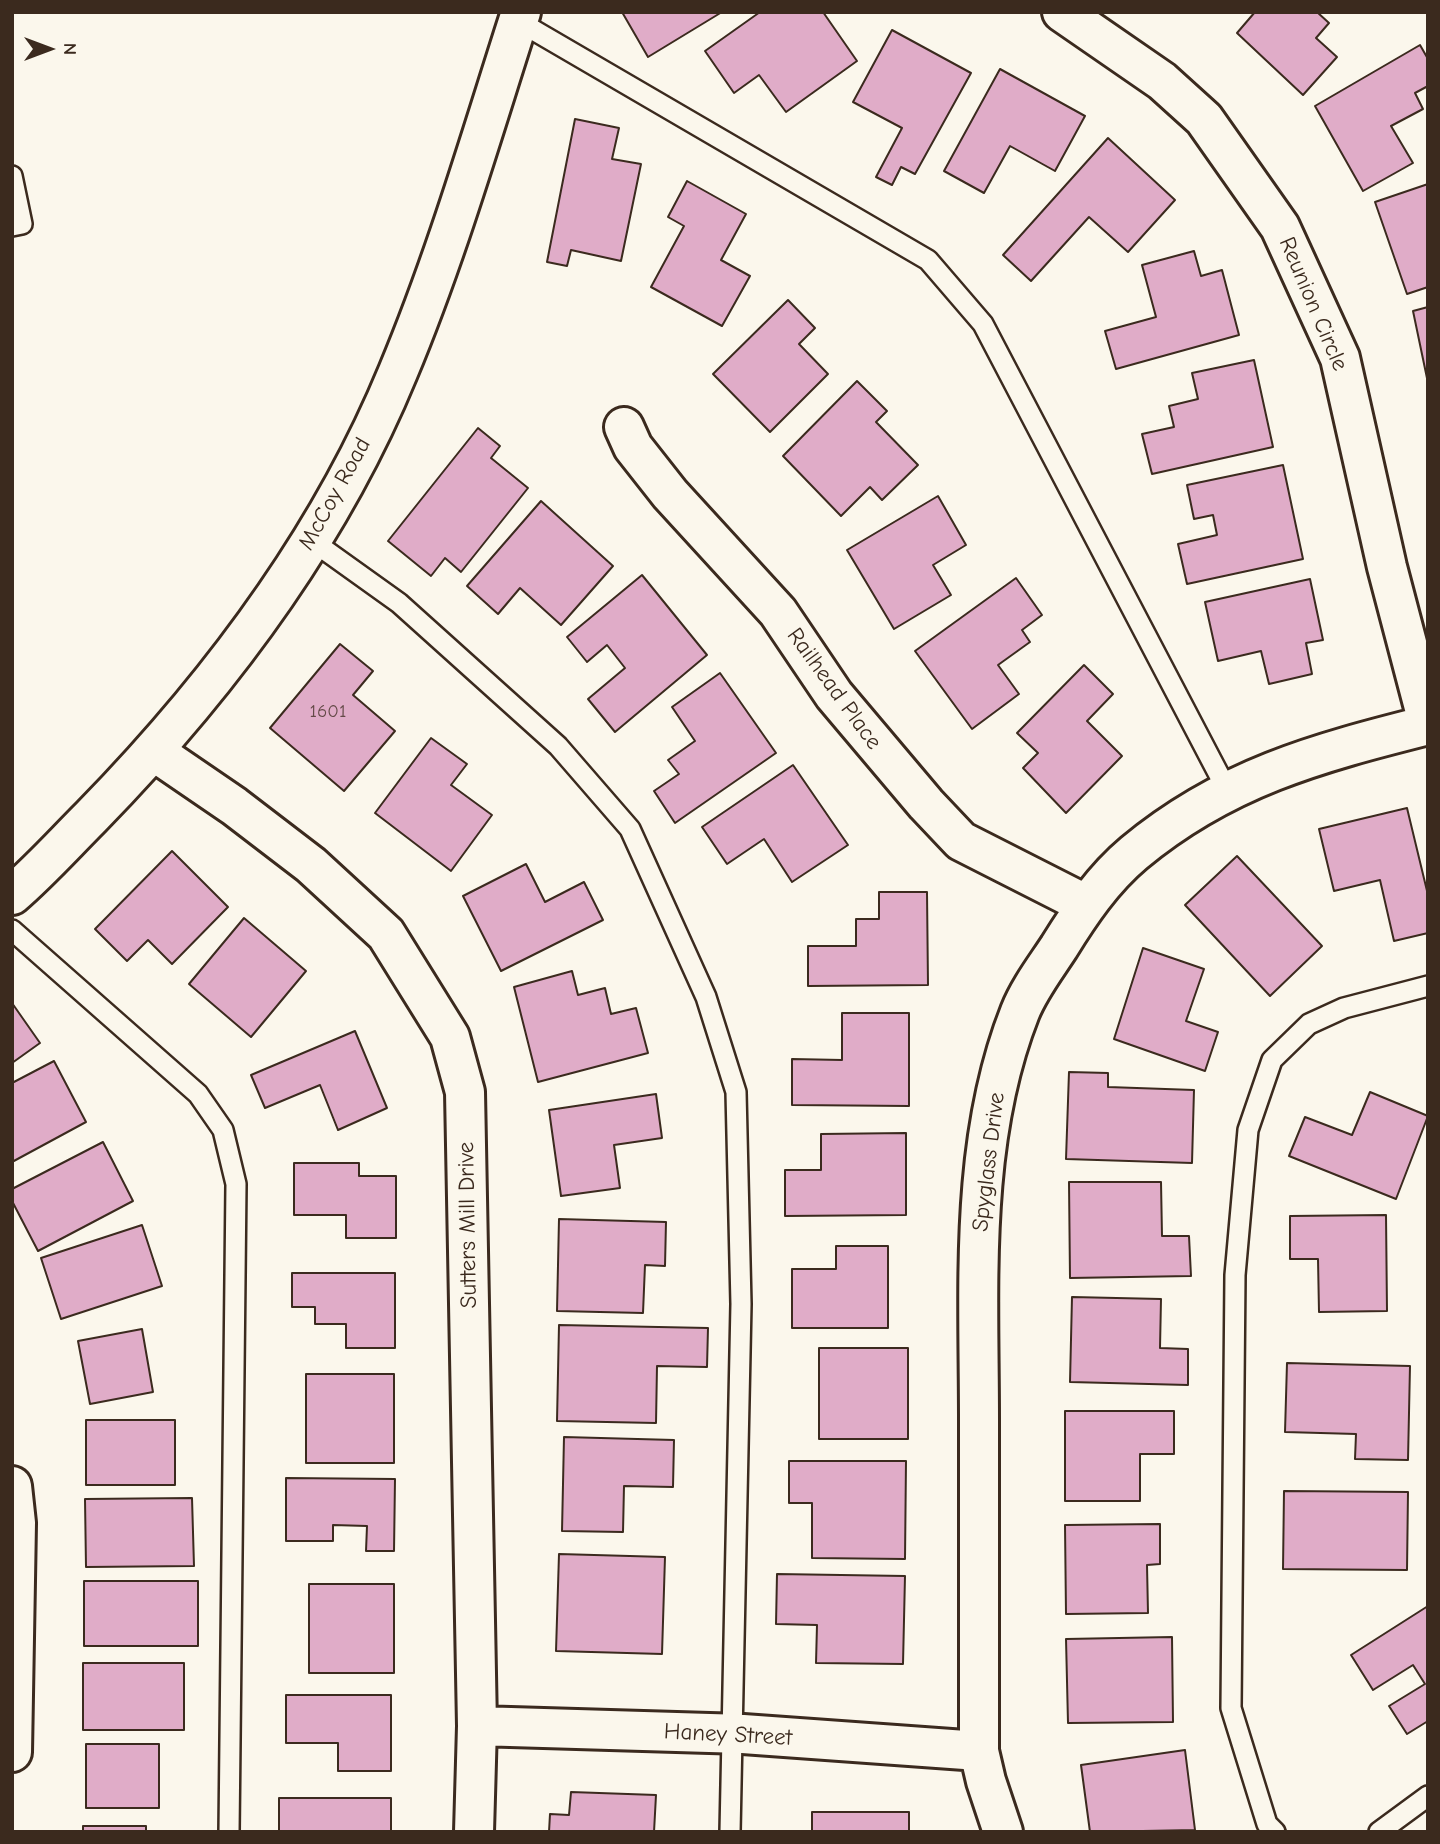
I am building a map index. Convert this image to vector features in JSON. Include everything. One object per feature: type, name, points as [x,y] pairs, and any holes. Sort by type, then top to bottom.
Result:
[{"type":"street","name":"Reunion Circle","points":[[1062,12],[1162,81],[1204,118],[1280,227],[1340,358],[1387,567],[1428,724]]},
{"type":"street","name":"McCoy Road","points":[[12,895],[155,752],[263,615],[330,510],[397,375],[439,266],[519,17]]},
{"type":"street","name":"Railhead Place","points":[[624,427],[633,447],[670,494],[778,612],[834,695],[926,804],[961,841],[1085,904]]},
{"type":"street","name":"Spyglass Drive","points":[[1003,1832],[985,1782],[979,1751],[979,1223],[989,1135],[1003,1063],[1021,1009],[1085,904],[1132,854],[1180,819],[1227,790],[1272,769],[1428,724]]},
{"type":"street","name":"Sutters Mill Drive","points":[[155,752],[234,806],[311,865],[386,934],[450,1037],[466,1092],[477,1726],[474,1832]]},
{"type":"street","points":[[12,1486],[16,1523],[12,1752]]},
{"type":"street","name":"Haney Street","points":[[477,1726],[730,1734],[979,1751]]},
{"type":"lane","points":[[519,17],[928,260],[983,324],[1227,790]]},
{"type":"lane","points":[[12,176],[22,224],[12,226]]},
{"type":"lane","points":[[311,540],[399,603],[558,746],[630,829],[706,997],[736,1092],[741,1304],[730,1832]]},
{"type":"lane","points":[[12,930],[198,1094],[223,1130],[236,1184],[229,1832]]},
{"type":"lane","points":[[1275,1832],[1267,1824],[1231,1708],[1235,1275],[1248,1130],[1272,1060],[1309,1024],[1344,1008],[1428,986]]},
{"type":"lane","points":[[1379,1832],[1428,1796]]},
{"type":"building","points":[[622,12],[722,12],[648,57]]},
{"type":"building","points":[[760,12],[823,12],[857,61],[786,112],[759,75],[734,93],[705,51]]},
{"type":"building","points":[[1255,12],[1317,12],[1329,23],[1316,38],[1337,57],[1303,95],[1237,33]]},
{"type":"building","points":[[892,30],[971,73],[915,174],[901,167],[892,185],[876,177],[902,128],[853,102]]},
{"type":"building","points":[[1420,45],[1428,59],[1428,86],[1415,93],[1423,109],[1391,126],[1413,163],[1363,191],[1315,106]]},
{"type":"building","points":[[1000,69],[1085,116],[1055,171],[1010,146],[984,193],[944,171]]},
{"type":"building","points":[[575,119],[619,128],[612,159],[641,164],[621,261],[571,250],[567,266],[547,262]]},
{"type":"building","points":[[1108,138],[1175,200],[1128,252],[1089,217],[1031,281],[1003,255]]},
{"type":"building","points":[[687,181],[746,214],[721,260],[750,276],[722,326],[651,287],[684,226],[668,217]]},
{"type":"building","points":[[1428,184],[1428,287],[1407,294],[1375,202]]},
{"type":"building","points":[[1194,251],[1201,276],[1222,270],[1239,335],[1116,369],[1105,331],[1156,317],[1142,265]]},
{"type":"building","points":[[788,300],[815,328],[799,344],[828,374],[770,432],[713,374]]},
{"type":"building","points":[[1428,307],[1428,383],[1413,311]]},
{"type":"building","points":[[1254,360],[1273,447],[1152,474],[1142,434],[1174,427],[1169,406],[1198,399],[1192,373]]},
{"type":"building","points":[[857,381],[887,411],[876,422],[918,465],[882,500],[870,487],[841,516],[783,456]]},
{"type":"building","points":[[478,428],[500,446],[491,458],[528,488],[461,572],[445,558],[431,576],[388,541]]},
{"type":"building","points":[[1283,465],[1303,559],[1187,584],[1178,544],[1217,535],[1213,515],[1194,519],[1187,485]]},
{"type":"building","points":[[938,496],[966,545],[933,565],[951,595],[894,629],[847,550]]},
{"type":"building","points":[[541,501],[613,566],[561,625],[520,588],[498,614],[467,586]]},
{"type":"building","points":[[642,575],[707,655],[615,732],[588,699],[625,668],[607,645],[587,662],[567,637]]},
{"type":"building","points":[[1016,578],[1042,615],[1022,630],[1030,642],[998,665],[1019,694],[972,729],[915,651]]},
{"type":"building","points":[[1310,579],[1323,640],[1306,643],[1312,674],[1269,684],[1261,651],[1218,661],[1205,602]]},
{"type":"building","points":[[340,644],[373,671],[353,695],[395,731],[344,791],[270,728]]},
{"type":"building","points":[[1084,665],[1113,694],[1087,721],[1122,756],[1066,813],[1023,768],[1038,753],[1017,733]]},
{"type":"building","points":[[720,673],[776,753],[675,823],[654,791],[679,774],[668,760],[695,741],[672,707]]},
{"type":"building","points":[[431,738],[467,764],[451,785],[492,815],[451,871],[375,813]]},
{"type":"building","points":[[793,765],[848,845],[792,882],[764,839],[727,864],[702,827]]},
{"type":"building","points":[[1407,808],[1428,895],[1428,933],[1394,941],[1380,880],[1334,891],[1319,829]]},
{"type":"building","points":[[172,851],[228,907],[172,964],[148,940],[127,961],[95,929]]},
{"type":"building","points":[[1237,856],[1322,946],[1270,996],[1185,905]]},
{"type":"building","points":[[526,864],[545,902],[584,882],[603,920],[501,971],[463,896]]},
{"type":"building","points":[[879,892],[927,892],[928,985],[808,986],[808,946],[856,946],[856,919],[879,919]]},
{"type":"building","points":[[244,918],[306,971],[251,1037],[189,984]]},
{"type":"building","points":[[1143,948],[1204,969],[1186,1021],[1218,1032],[1205,1071],[1114,1039]]},
{"type":"building","points":[[572,971],[578,995],[605,988],[611,1014],[636,1008],[648,1053],[538,1082],[514,987]]},
{"type":"building","points":[[12,1003],[40,1043],[12,1063]]},
{"type":"building","points":[[842,1013],[909,1013],[909,1106],[792,1105],[792,1059],[842,1060]]},
{"type":"building","points":[[355,1031],[387,1108],[338,1130],[320,1085],[265,1108],[251,1075]]},
{"type":"building","points":[[54,1061],[86,1122],[12,1162],[12,1083]]},
{"type":"building","points":[[1069,1072],[1108,1073],[1108,1087],[1194,1090],[1192,1163],[1066,1159]]},
{"type":"building","points":[[1370,1092],[1428,1116],[1396,1199],[1289,1156],[1305,1117],[1352,1135]]},
{"type":"building","points":[[656,1094],[662,1138],[614,1145],[620,1188],[561,1196],[549,1110]]},
{"type":"building","points":[[906,1133],[906,1215],[785,1216],[785,1170],[821,1170],[821,1134]]},
{"type":"building","points":[[103,1142],[133,1201],[38,1251],[12,1201],[12,1189]]},
{"type":"building","points":[[294,1163],[359,1163],[359,1176],[396,1176],[396,1238],[346,1238],[346,1215],[294,1215]]},
{"type":"building","points":[[1069,1182],[1161,1182],[1162,1236],[1189,1236],[1191,1276],[1070,1278]]},
{"type":"building","points":[[1386,1215],[1387,1311],[1319,1312],[1318,1259],[1290,1259],[1290,1216]]},
{"type":"building","points":[[559,1219],[666,1222],[665,1266],[645,1265],[643,1313],[557,1311]]},
{"type":"building","points":[[142,1225],[162,1286],[61,1319],[41,1258]]},
{"type":"building","points":[[836,1246],[888,1246],[888,1328],[792,1328],[792,1269],[836,1269]]},
{"type":"building","points":[[292,1273],[395,1273],[395,1348],[346,1348],[346,1324],[315,1324],[315,1307],[292,1307]]},
{"type":"building","points":[[1072,1297],[1161,1299],[1160,1348],[1188,1349],[1188,1385],[1070,1382]]},
{"type":"building","points":[[559,1325],[708,1328],[707,1367],[657,1366],[656,1423],[557,1421]]},
{"type":"building","points":[[142,1329],[153,1392],[90,1404],[78,1341]]},
{"type":"building","points":[[819,1348],[908,1348],[908,1439],[819,1439]]},
{"type":"building","points":[[1287,1363],[1410,1366],[1408,1460],[1355,1459],[1356,1434],[1285,1432]]},
{"type":"building","points":[[306,1374],[394,1374],[394,1463],[306,1463]]},
{"type":"building","points":[[1065,1411],[1174,1411],[1174,1454],[1140,1454],[1140,1501],[1065,1501]]},
{"type":"building","points":[[86,1420],[175,1420],[175,1485],[86,1485]]},
{"type":"building","points":[[564,1437],[674,1440],[673,1487],[624,1486],[623,1532],[562,1531]]},
{"type":"building","points":[[789,1461],[906,1461],[905,1559],[812,1558],[812,1503],[789,1503]]},
{"type":"building","points":[[286,1478],[395,1479],[394,1551],[366,1551],[367,1526],[333,1525],[333,1541],[286,1541]]},
{"type":"building","points":[[1284,1491],[1408,1492],[1407,1570],[1283,1569]]},
{"type":"building","points":[[192,1498],[194,1566],[86,1567],[85,1499]]},
{"type":"building","points":[[1160,1524],[1160,1564],[1147,1565],[1148,1613],[1066,1614],[1065,1525]]},
{"type":"building","points":[[559,1554],[665,1557],[662,1654],[556,1651]]},
{"type":"building","points":[[777,1574],[905,1576],[903,1664],[816,1663],[817,1625],[776,1624]]},
{"type":"building","points":[[84,1581],[198,1581],[198,1646],[84,1646]]},
{"type":"building","points":[[309,1584],[394,1584],[394,1673],[309,1673]]},
{"type":"building","points":[[1428,1606],[1428,1721],[1407,1734],[1389,1706],[1425,1684],[1413,1665],[1373,1690],[1351,1655]]},
{"type":"building","points":[[1172,1637],[1173,1722],[1068,1723],[1066,1639]]},
{"type":"building","points":[[83,1663],[184,1663],[184,1730],[83,1730]]},
{"type":"building","points":[[286,1695],[391,1695],[391,1771],[338,1771],[338,1743],[286,1743]]},
{"type":"building","points":[[86,1744],[159,1744],[159,1808],[86,1808]]},
{"type":"building","points":[[1185,1750],[1195,1830],[1090,1832],[1081,1765]]},
{"type":"building","points":[[571,1792],[656,1795],[654,1832],[549,1832],[550,1814],[569,1815]]},
{"type":"building","points":[[279,1798],[391,1798],[391,1832],[279,1832]]},
{"type":"building","points":[[812,1812],[909,1812],[909,1832],[812,1832]]},
{"type":"building","points":[[83,1826],[146,1826],[146,1832],[83,1832]]}]
